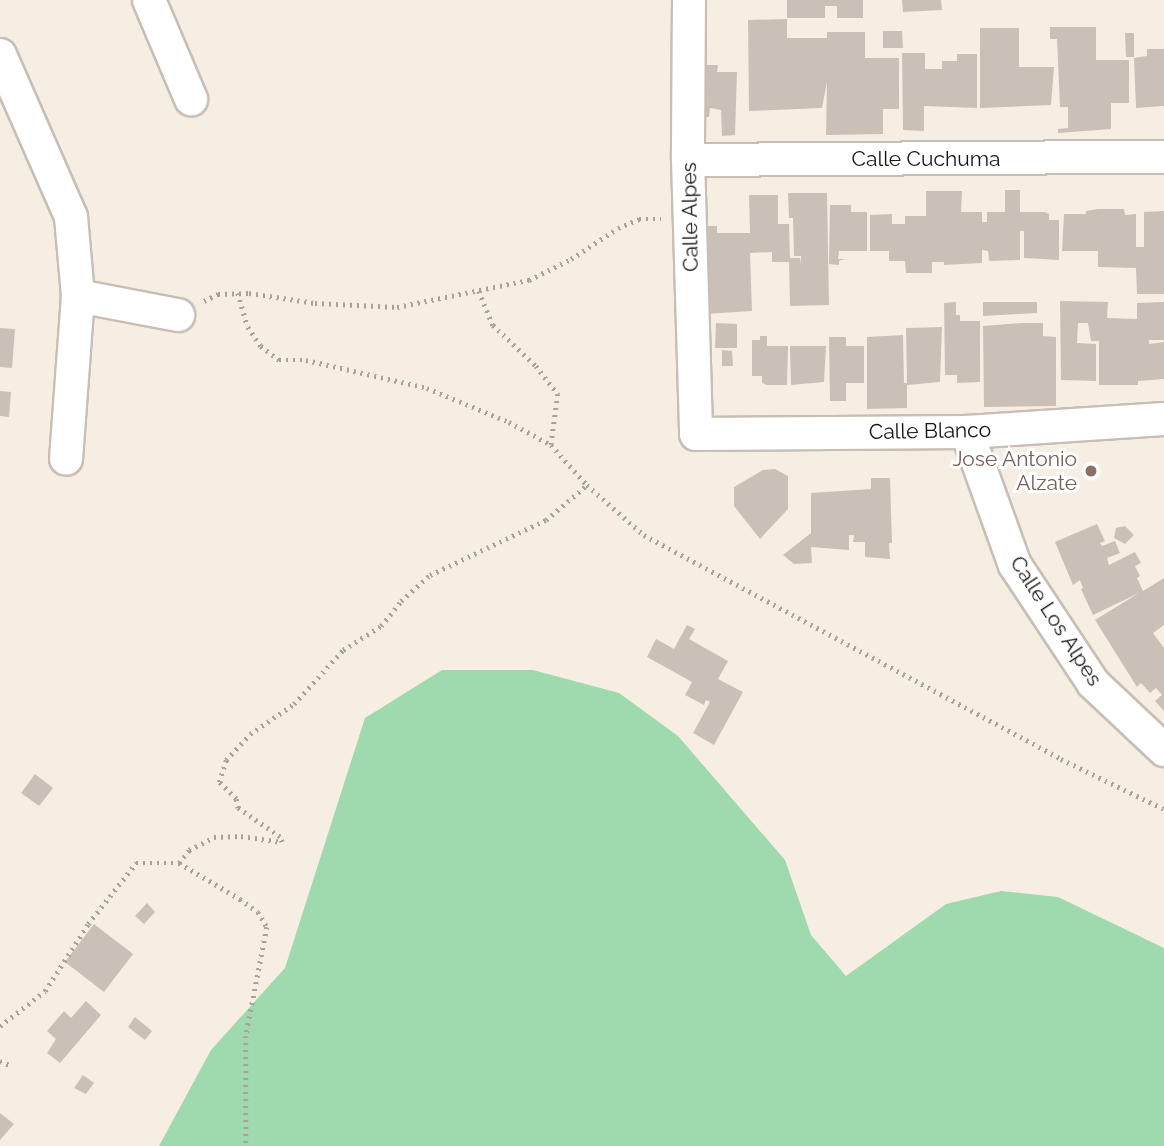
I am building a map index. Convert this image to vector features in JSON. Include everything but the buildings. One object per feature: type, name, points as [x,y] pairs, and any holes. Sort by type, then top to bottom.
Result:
[{"type":"street","points":[[149,0],[191,99]]},
{"type":"street","name":"Calle Alpes","points":[[690,0],[688,160],[696,433]]},
{"type":"street","points":[[0,55],[71,217],[78,296],[66,459]]},
{"type":"street","name":"Calle Cuchuma","points":[[688,160],[1164,157]]},
{"type":"street","points":[[78,296],[189,309]]},
{"type":"street","name":"Calle Blanco","points":[[696,433],[967,432],[1164,419]]},
{"type":"street","name":"Calle Los Alpes","points":[[967,432],[1015,565],[1093,683],[1164,750]]},
{"type":"path","points":[[189,309],[218,294],[238,293],[315,303],[397,307],[530,280],[571,259],[618,228],[639,219],[690,218]]},
{"type":"path","points":[[479,291],[494,325],[536,366],[558,394],[551,445]]},
{"type":"path","points":[[238,293],[248,327],[261,346],[279,360],[306,360],[427,388],[509,422],[551,445],[587,485],[644,536],[1061,759],[1164,809]]},
{"type":"path","points":[[178,863],[189,850],[214,837],[241,836],[282,842],[280,837],[238,808],[236,799],[219,782],[226,760],[250,734],[294,704],[343,650],[381,626],[401,601],[430,575],[546,520],[587,485]]},
{"type":"path","points":[[0,1026],[45,991],[88,924],[136,863],[178,863],[240,899],[258,912],[267,927],[246,1036],[246,1146]]},
{"type":"path","points":[[0,1060],[10,1065]]},
{"type":"green space","points":[[442,670],[533,670],[619,693],[678,736],[785,860],[811,935],[846,976],[946,904],[1001,891],[1058,897],[1164,948],[1164,1146],[159,1146],[211,1050],[285,968],[365,718]]},
{"type":"place","name":"Jose Antonio Alzate","points":[[1091,471]]}]
